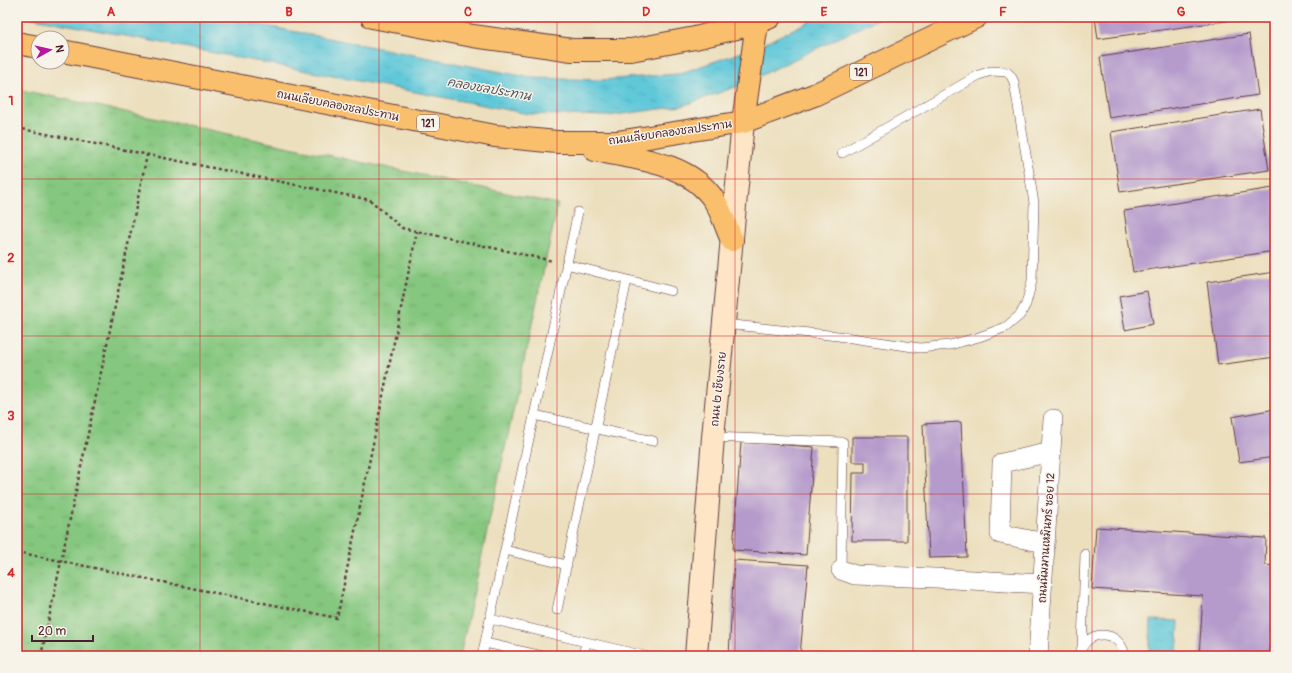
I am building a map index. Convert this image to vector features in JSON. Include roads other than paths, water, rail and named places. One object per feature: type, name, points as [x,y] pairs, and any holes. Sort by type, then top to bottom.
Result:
[{"type":"main road","points":[[372,17],[474,36],[572,50],[631,50],[695,38],[760,21],[743,122]]},
{"type":"main road","name":"ถนนเลียบคลองชลประทาน","points":[[70,54],[495,136],[557,142],[617,142],[743,122],[814,95],[976,17]]},
{"type":"main road","points":[[17,43],[30,45]]},
{"type":"main road","points":[[557,142],[672,167],[697,180],[715,201],[732,240]]},
{"type":"street","name":"ถนน ๒ เชียงราย","points":[[696,656],[713,437],[743,122]]},
{"type":"street","name":"ถนนนิมมานเหมินทร์ ซอย 12","points":[[1038,656],[1053,419]]},
{"type":"street","points":[[1045,543],[1000,534],[1002,463],[1051,452]]},
{"type":"street","points":[[841,570],[855,575],[1043,584]]},
{"type":"lane","points":[[724,324],[838,336],[920,348],[950,345],[979,337],[1006,327],[1020,315],[1026,304],[1032,281],[1034,203],[1014,82],[1007,72],[991,71],[979,75],[842,153]]},
{"type":"lane","points":[[482,656],[578,212]]},
{"type":"lane","points":[[566,264],[671,291]]},
{"type":"lane","points":[[557,610],[626,280]]},
{"type":"lane","points":[[534,415],[653,441]]},
{"type":"lane","points":[[713,437],[843,442],[841,570]]},
{"type":"lane","points":[[505,550],[567,565]]},
{"type":"lane","points":[[1080,652],[1085,554]]},
{"type":"lane","points":[[490,619],[646,656]]},
{"type":"lane","points":[[1080,652],[1091,637],[1106,635],[1118,642],[1122,648],[1124,656]]},
{"type":"lane","points":[[583,656],[586,642]]},
{"type":"lane","points":[[485,643],[543,656]]},
{"type":"water","name":"คลองชลประทาน","points":[[28,17],[220,17],[532,78],[602,80],[678,74],[757,47],[818,17],[882,17],[741,85],[682,106],[607,116],[529,114]]},
{"type":"water","points":[[1151,620],[1179,621],[1177,656],[1149,656]]}]
